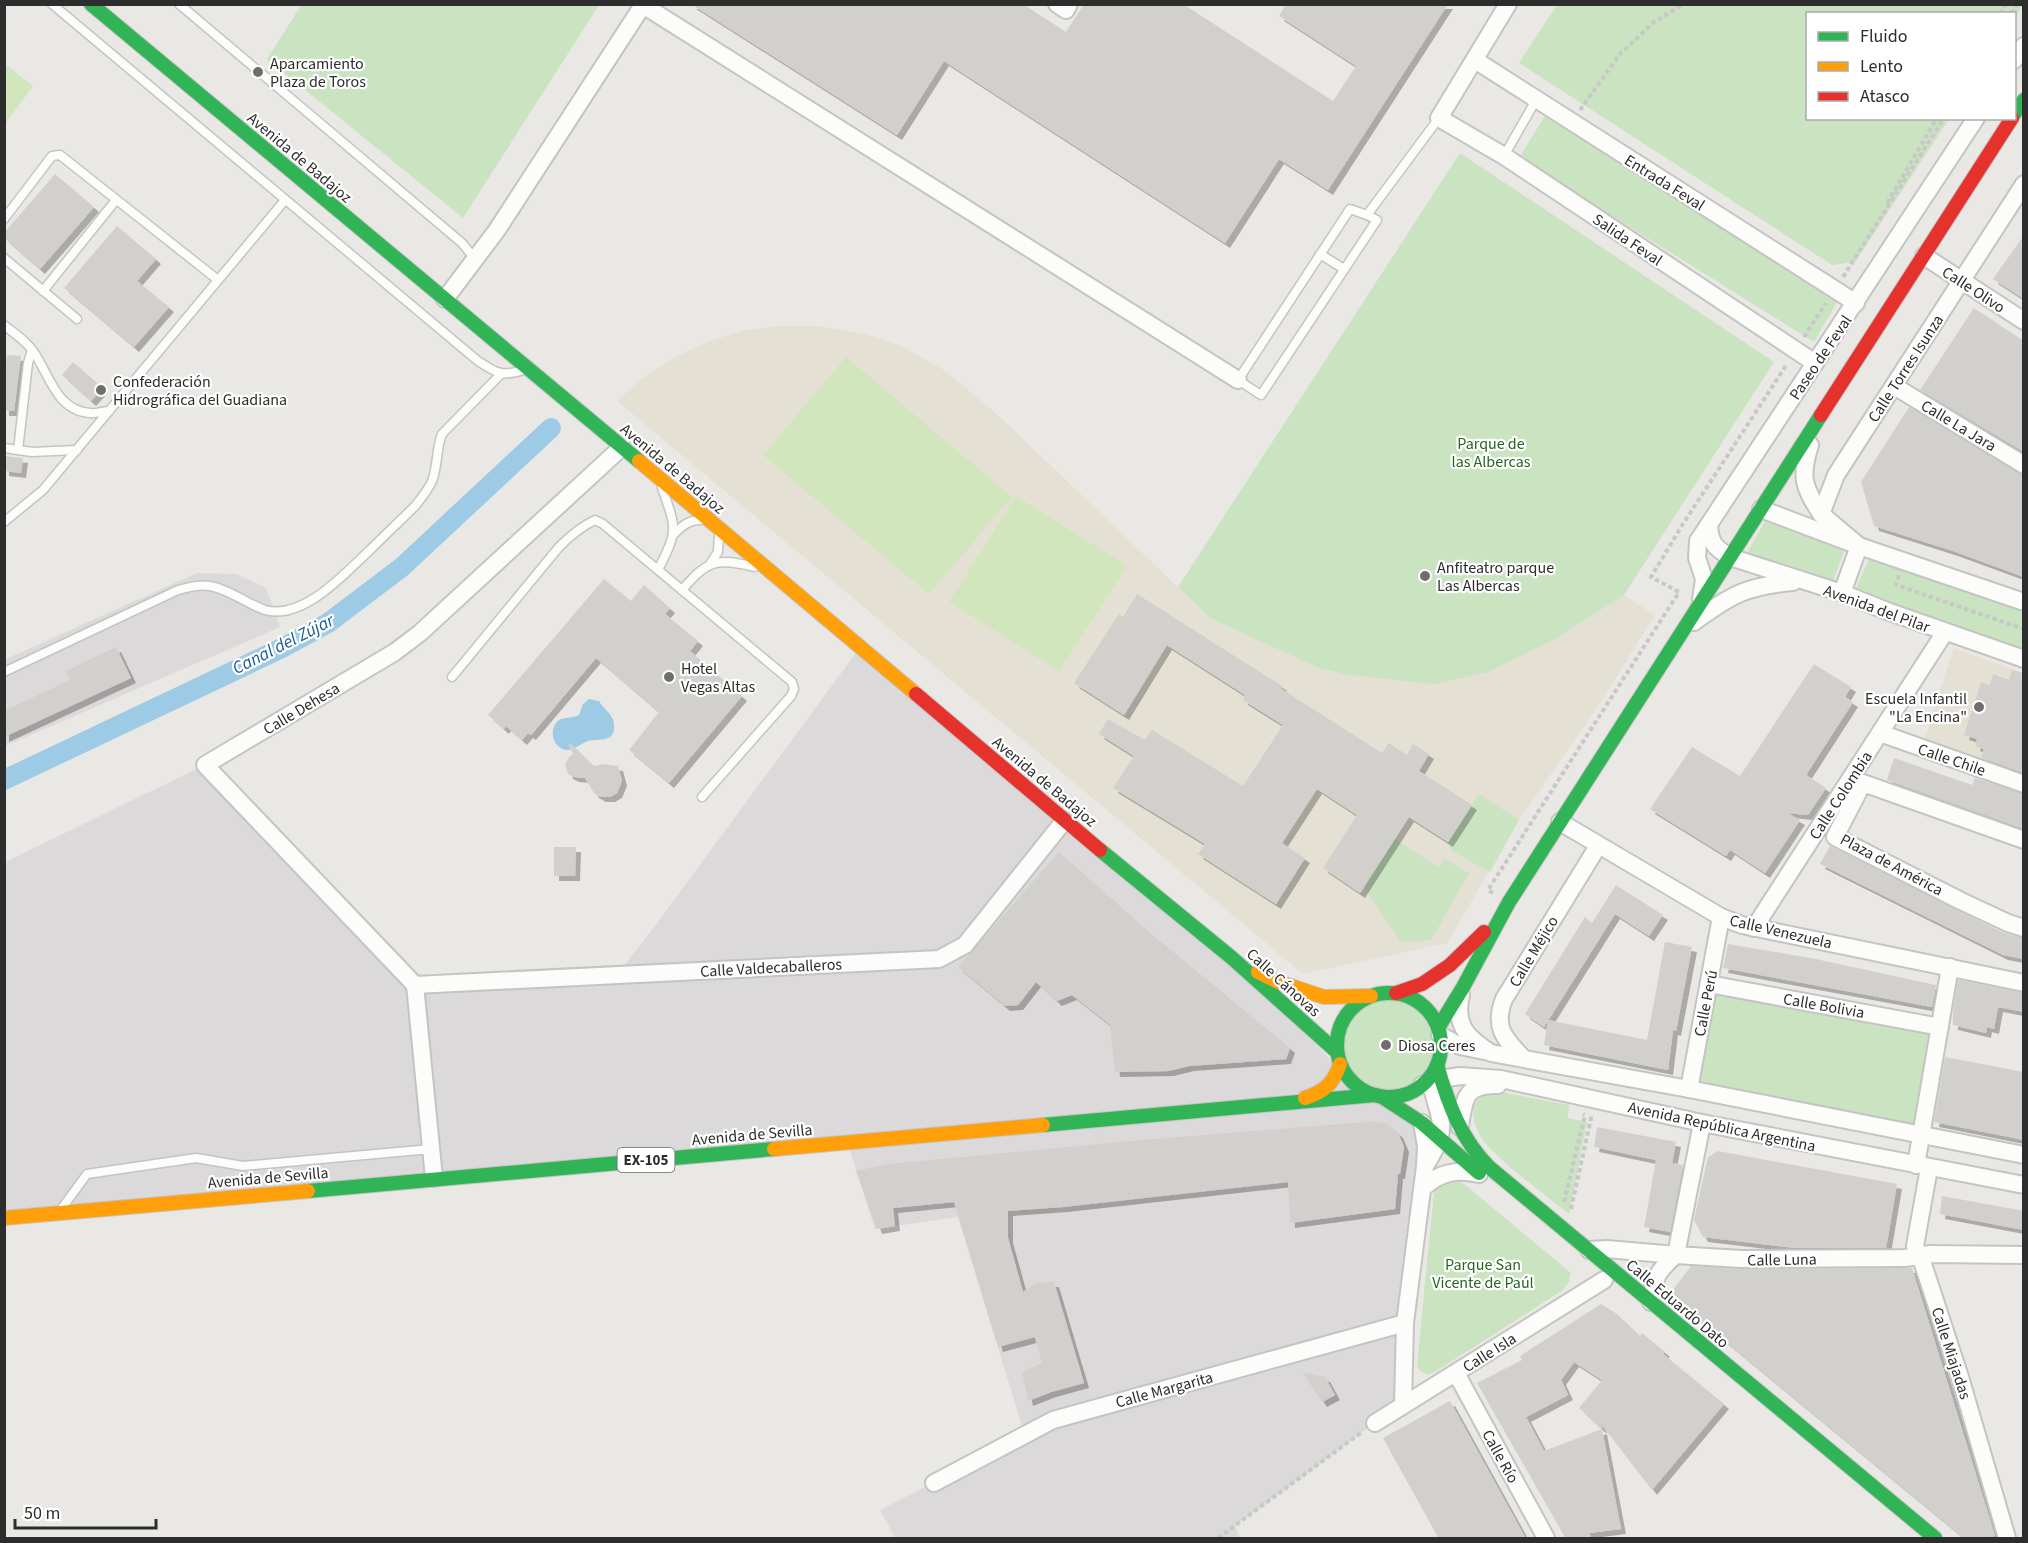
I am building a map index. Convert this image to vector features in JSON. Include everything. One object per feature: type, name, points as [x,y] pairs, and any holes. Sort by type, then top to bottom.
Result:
[{"type":"main road","name":"Avenida de Badajoz","points":[[91,4],[773,572],[1064,821],[1232,958]]},
{"type":"main road","points":[[1439,1032],[1506,908],[2011,120]]},
{"type":"main road","points":[[1396,993],[1422,984],[1450,965],[1506,908]]},
{"type":"main road","name":"Calle Cánovas","points":[[1232,958],[1276,981],[1317,995],[1342,998],[1371,996]]},
{"type":"main road","name":"Calle Cánovas","points":[[1232,958],[1330,1044],[1338,1058]]},
{"type":"main road","points":[[1382,993],[1396,993],[1413,998],[1425,1006],[1439,1032],[1441,1052],[1432,1078],[1408,1094],[1395,1097],[1379,1096],[1356,1086],[1348,1078],[1338,1058],[1337,1037],[1347,1013],[1358,1002],[1382,993]]},
{"type":"main road","name":"Avenida de Sevilla","points":[[1287,1102],[1318,1094],[1336,1078],[1338,1058]]},
{"type":"main road","name":"Calle Eduardo Dato","points":[[1432,1078],[1445,1095],[1460,1128],[1482,1159],[1935,1539]]},
{"type":"main road","name":"Avenida de Sevilla","points":[[4,1218],[1287,1102],[1379,1096]]},
{"type":"main road","name":"Calle Eduardo Dato","points":[[1379,1096],[1422,1123],[1604,1280],[1905,1531]]},
{"type":"street","points":[[445,299],[497,230],[643,4],[1238,380]]},
{"type":"street","points":[[1057,4],[1066,10],[1069,4]]},
{"type":"street","points":[[1439,118],[1508,4]]},
{"type":"street","name":"Entrada Feval","points":[[1475,60],[1856,303]]},
{"type":"street","name":"Salida Feval","points":[[1439,118],[1504,156],[1815,363]]},
{"type":"street","name":"Paseo de Feval","points":[[1701,603],[1704,579],[1697,558],[1698,541],[1975,120]]},
{"type":"street","name":"Calle Torres Isunza","points":[[1821,514],[1836,475],[2024,184]]},
{"type":"street","name":"Calle Olivo","points":[[1924,256],[2024,321]]},
{"type":"street","name":"Calle La Jara","points":[[1894,386],[2024,465]]},
{"type":"street","points":[[1818,423],[1804,466],[1806,491],[1821,514],[1859,546]]},
{"type":"street","name":"Calle Dehesa","points":[[415,985],[205,765],[395,652],[420,633],[622,447]]},
{"type":"street","points":[[1761,509],[1859,546],[2024,602]]},
{"type":"street","points":[[1709,525],[1710,539],[1721,552],[1730,557]]},
{"type":"street","points":[[1842,593],[1859,546]]},
{"type":"street","name":"Avenida del Pilar","points":[[1730,557],[1842,593],[2024,659]]},
{"type":"street","points":[[1685,628],[1721,602],[1741,592],[1765,585],[1802,582]]},
{"type":"street","name":"Calle Colombia","points":[[1754,928],[1946,632]]},
{"type":"street","name":"Calle Chile","points":[[1880,733],[2024,784]]},
{"type":"street","name":"Plaza de América","points":[[2024,840],[1863,783],[1835,837],[1961,901],[2007,923],[2024,928]]},
{"type":"street","name":"Calle Valdecaballeros","points":[[415,985],[939,959],[965,945],[1064,821]]},
{"type":"street","name":"Calle Venezuela","points":[[1560,822],[1721,917],[1754,928],[2024,983]]},
{"type":"street","name":"Calle Méjico","points":[[1523,1058],[1501,1028],[1498,1019],[1500,1010],[1515,981],[1598,846]]},
{"type":"street","name":"Calle Perú","points":[[1689,1089],[1721,917]]},
{"type":"street","points":[[1922,1135],[1950,967]]},
{"type":"street","name":"Calle Bolivia","points":[[1708,984],[1940,1027]]},
{"type":"street","points":[[415,985],[434,1178]]},
{"type":"street","points":[[1462,989],[1458,1008],[1460,1022],[1475,1043],[1491,1053]]},
{"type":"street","name":"Avenida República Argentina","points":[[1439,1032],[1460,1047],[1689,1089],[2024,1155]]},
{"type":"street","name":"Avenida República Argentina","points":[[1432,1078],[1483,1076],[1702,1123],[2024,1185]]},
{"type":"street","points":[[1425,1166],[1440,1139],[1442,1124],[1432,1078]]},
{"type":"street","points":[[1460,1128],[1463,1105],[1474,1088],[1494,1085],[1530,1086]]},
{"type":"street","points":[[1403,1405],[1405,1323],[1425,1166],[1426,1146],[1422,1123]]},
{"type":"street","points":[[1651,1302],[1654,1278],[1676,1255],[1702,1123]]},
{"type":"street","name":"Calle Miajadas","points":[[1922,1135],[1922,1166],[1915,1245],[1960,1377],[2007,1539]]},
{"type":"street","points":[[1423,1188],[1432,1180],[1450,1172],[1480,1174]]},
{"type":"street","name":"Calle Luna","points":[[1589,1250],[1607,1249],[1741,1259],[2024,1255]]},
{"type":"street","name":"Calle Isla","points":[[1375,1423],[1604,1280]]},
{"type":"street","name":"Calle Margarita","points":[[934,1483],[1053,1420],[1405,1323]]},
{"type":"street","name":"Calle Río","points":[[1456,1373],[1546,1539]]},
{"type":"lane","points":[[52,4],[478,361],[501,374],[512,374],[528,368]]},
{"type":"lane","points":[[179,4],[462,243],[475,259]]},
{"type":"lane","points":[[1504,156],[1536,100]]},
{"type":"lane","points":[[1367,216],[1439,118]]},
{"type":"lane","points":[[4,219],[52,156],[60,155],[218,280]]},
{"type":"lane","points":[[43,291],[116,200]]},
{"type":"lane","points":[[4,522],[43,490],[285,200]]},
{"type":"lane","points":[[1350,209],[1377,220],[1261,395],[1238,380],[1320,254],[1350,209]]},
{"type":"lane","points":[[1320,254],[1344,269]]},
{"type":"lane","points":[[4,258],[77,319]]},
{"type":"lane","points":[[4,325],[32,350],[51,386],[63,402],[90,413],[109,411]]},
{"type":"lane","points":[[18,450],[28,363],[32,350]]},
{"type":"lane","points":[[4,672],[178,590],[195,586],[211,586],[266,610],[280,612],[310,601],[333,585],[416,505],[433,479],[438,444],[442,434],[501,374]]},
{"type":"lane","points":[[4,448],[53,452],[77,450]]},
{"type":"lane","points":[[658,476],[674,520],[671,544],[658,570]]},
{"type":"lane","points":[[674,534],[692,520],[702,519],[715,524],[719,544],[718,552],[710,564]]},
{"type":"lane","points":[[452,677],[559,547],[574,532],[595,520],[603,524],[792,682],[794,689],[791,696],[702,797]]},
{"type":"lane","points":[[682,590],[699,570],[710,564],[739,563],[773,572]]},
{"type":"lane","points":[[58,1213],[87,1174],[196,1158],[243,1166],[431,1149]]},
{"type":"path","points":[[1570,122],[1620,54],[1654,22],[1684,4]]},
{"type":"path","points":[[1835,289],[1936,120]]},
{"type":"path","points":[[1506,908],[1488,890],[1678,592],[1651,577],[1943,120]]},
{"type":"path","points":[[1904,560],[1896,585],[2024,629]]},
{"type":"path","points":[[1564,1204],[1585,1115],[1579,1108],[1588,1098]]},
{"type":"path","points":[[1567,1230],[1588,1098]]},
{"type":"path","points":[[1218,1539],[1375,1423]]},
{"type":"shaded area","points":[[779,326],[819,326],[866,334],[904,347],[944,370],[998,415],[1210,618],[1319,668],[1344,674],[1555,639],[1624,595],[1655,615],[1599,705],[1519,820],[1447,943],[1303,974],[617,401],[640,380],[675,357],[709,341],[746,330]]},
{"type":"shaded area","points":[[197,573],[236,574],[266,588],[280,627],[5,746],[4,660]]},
{"type":"shaded area","points":[[861,646],[1232,958],[1356,1086],[1422,1123],[1403,1405],[1235,1526],[1240,1538],[895,1538],[880,1510],[1025,1436],[958,1217],[875,1229],[847,1142],[5,1218],[5,862],[205,765],[415,985],[617,975]]},
{"type":"shaded area","name":"Escuela Infantil \"La Encina\"","points":[[1954,648],[2023,673],[2023,777],[1924,741]]},
{"type":"green space","points":[[302,4],[599,5],[463,218],[267,59]]},
{"type":"green space","points":[[1557,4],[2023,5],[2016,16],[2016,12],[1806,12],[1806,120],[1948,120],[1855,262],[1832,265],[1519,63]]},
{"type":"green space","points":[[5,64],[33,86],[4,124]]},
{"type":"green space","points":[[1546,114],[1839,299],[1814,342],[1519,158]]},
{"type":"green space","name":"Parque de las Albercas","points":[[1460,153],[1774,362],[1624,595],[1555,639],[1488,672],[1434,684],[1344,674],[1319,668],[1210,618],[1178,587]]},
{"type":"green space","points":[[846,357],[1012,497],[929,594],[763,455]]},
{"type":"green space","points":[[1016,496],[1127,566],[1059,671],[949,602]]},
{"type":"green space","points":[[1772,519],[1845,548],[1833,582],[1751,558],[1747,553],[1765,521]]},
{"type":"green space","points":[[1872,556],[2023,608],[2023,651],[1858,593],[1856,588]]},
{"type":"green space","points":[[1479,794],[1519,820],[1490,872],[1452,851],[1448,842]]},
{"type":"green space","points":[[1395,839],[1438,867],[1444,859],[1469,873],[1431,940],[1401,942],[1364,887]]},
{"type":"green space","points":[[1713,991],[1930,1031],[1914,1124],[1696,1082]]},
{"type":"green space","points":[[1389,994],[1409,997],[1418,1002],[1432,1016],[1437,1025],[1440,1045],[1437,1065],[1432,1074],[1418,1088],[1409,1093],[1389,1096],[1369,1093],[1360,1088],[1346,1074],[1341,1065],[1338,1045],[1341,1025],[1346,1016],[1360,1002],[1369,997]]},
{"type":"green space","points":[[1495,1091],[1569,1105],[1568,1118],[1587,1122],[1569,1214],[1505,1163],[1481,1138],[1474,1122],[1475,1106],[1478,1099]]},
{"type":"green space","name":"Parque San Vicente de Paúl","points":[[1457,1180],[1571,1273],[1569,1282],[1563,1290],[1428,1375],[1420,1371],[1417,1366],[1434,1191],[1444,1183]]},
{"type":"water","points":[[589,699],[599,701],[612,717],[614,730],[612,734],[606,739],[588,741],[570,750],[562,749],[553,737],[554,727],[561,719],[579,715],[583,704]]},
{"type":"building","points":[[691,4],[1023,4],[1066,32],[1084,4],[1183,4],[1333,101],[1356,66],[1279,16],[1286,4],[1448,4],[1328,190],[1279,159],[1225,243],[944,61],[897,135]]},
{"type":"building","points":[[55,174],[94,207],[40,269],[4,238],[4,233]]},
{"type":"building","points":[[117,226],[156,259],[137,281],[169,307],[134,347],[64,288]]},
{"type":"building","points":[[2024,235],[2024,299],[1993,279]]},
{"type":"building","points":[[1974,308],[2024,341],[2024,452],[1920,390]]},
{"type":"building","points":[[7,355],[21,356],[14,411],[4,411],[4,375]]},
{"type":"building","points":[[73,362],[103,388],[91,401],[62,375]]},
{"type":"building","points":[[1909,407],[2024,475],[2024,577],[1874,526],[1861,482]]},
{"type":"building","points":[[4,456],[23,458],[21,473],[4,471]]},
{"type":"building","name":"Hotel Vegas Altas","points":[[604,579],[631,601],[644,585],[670,608],[665,614],[698,641],[690,651],[742,696],[669,783],[629,750],[659,712],[596,658],[531,735],[528,733],[522,740],[506,726],[504,729],[488,715]]},
{"type":"building","points":[[1137,594],[1382,753],[1389,743],[1407,755],[1413,744],[1429,754],[1419,771],[1472,805],[1448,842],[1409,817],[1360,893],[1323,868],[1357,815],[1317,789],[1282,843],[1305,858],[1276,904],[1198,854],[1205,844],[1113,788],[1134,756],[1099,734],[1108,719],[1145,740],[1152,730],[1243,786],[1283,725],[1243,700],[1245,695],[1167,645],[1124,715],[1074,683],[1119,614],[1123,617]]},
{"type":"building","points":[[116,647],[131,678],[4,737],[4,711],[70,680],[66,671]]},
{"type":"building","points":[[1814,664],[1851,687],[1845,697],[1853,702],[1806,775],[1826,788],[1808,815],[1787,813],[1800,820],[1765,873],[1730,850],[1726,856],[1650,809],[1692,747],[1740,776]]},
{"type":"building","points":[[2012,670],[2024,673],[2024,773],[1981,758],[1984,749],[1975,746],[1977,739],[1964,735],[1981,682],[1990,685],[1993,674],[2009,680]]},
{"type":"building","points":[[570,743],[594,766],[603,764],[618,766],[622,781],[617,793],[610,797],[601,797],[594,793],[585,778],[568,774],[565,764],[573,754],[568,744]]},
{"type":"building","points":[[1894,758],[1972,785],[1975,778],[2024,794],[2024,829],[1887,780]]},
{"type":"building","points":[[1830,846],[2004,933],[2024,938],[2024,959],[2003,955],[1820,864]]},
{"type":"building","points":[[554,847],[576,847],[575,876],[554,876]]},
{"type":"building","points":[[1059,852],[1149,932],[1290,1048],[1286,1059],[1189,1066],[1169,1071],[1115,1072],[1110,1025],[1072,995],[1057,1001],[1036,982],[1018,1005],[1005,1006],[958,967]]},
{"type":"building","points":[[1616,885],[1663,915],[1649,936],[1615,914],[1544,1027],[1525,1014],[1585,917],[1592,923]]},
{"type":"building","points":[[1665,942],[1692,947],[1676,1031],[1673,1030],[1668,1070],[1544,1045],[1548,1020],[1647,1040]]},
{"type":"building","points":[[1728,944],[1811,958],[1936,985],[1932,1007],[1723,968]]},
{"type":"building","points":[[1958,980],[2024,993],[2024,1012],[1998,1007],[1994,1029],[1987,1027],[1986,1033],[1953,1025]]},
{"type":"building","points":[[1945,1057],[2024,1072],[2024,1140],[1934,1122]]},
{"type":"building","points":[[1367,1122],[1387,1124],[1398,1133],[1404,1147],[1400,1174],[1398,1174],[1395,1209],[1290,1223],[1288,1182],[1008,1211],[1008,1238],[1023,1292],[1036,1283],[1054,1282],[1084,1383],[1028,1401],[1022,1372],[1042,1363],[1035,1337],[998,1347],[954,1202],[893,1208],[895,1226],[877,1229],[856,1171],[889,1164]]},
{"type":"building","points":[[1597,1127],[1676,1142],[1672,1163],[1683,1165],[1670,1232],[1644,1227],[1656,1160],[1594,1147]]},
{"type":"building","points":[[1718,1151],[1897,1184],[1886,1248],[1795,1248],[1703,1237],[1694,1220],[1708,1157]]},
{"type":"building","points":[[1942,1196],[2024,1211],[2024,1230],[1940,1214]]},
{"type":"building","points":[[1691,1266],[1741,1269],[1912,1268],[1995,1536],[1965,1539],[1669,1295]]},
{"type":"building","points":[[1601,1304],[1617,1314],[1640,1336],[1642,1333],[1665,1352],[1663,1354],[1724,1404],[1652,1490],[1601,1424],[1602,1429],[1621,1529],[1589,1533],[1592,1539],[1566,1539],[1477,1383],[1522,1360],[1520,1356]],"holes":[[[1574,1362],[1602,1380],[1579,1408],[1602,1429],[1544,1451],[1526,1417],[1568,1395],[1561,1380]]]},
{"type":"building","points":[[1302,1372],[1325,1377],[1335,1395],[1322,1402]]},
{"type":"building","points":[[1450,1401],[1526,1539],[1439,1539],[1383,1438]]},
{"type":"waterway","name":"Canal del Zújar","points":[[4,780],[282,648],[328,623],[402,567],[551,428]]},
{"type":"traffic: fast","points":[[91,4],[639,461]]},
{"type":"traffic: fast","points":[[2016,111],[2024,100]]},
{"type":"traffic: fast","points":[[1438,1028],[1509,902],[1821,415]]},
{"type":"traffic: fast","points":[[1100,850],[1232,958],[1337,1052]]},
{"type":"traffic: fast","points":[[1389,993],[1409,997],[1426,1008],[1437,1025],[1441,1045],[1437,1065],[1426,1082],[1409,1093],[1389,1097],[1369,1093],[1352,1082],[1341,1065],[1337,1045],[1341,1025],[1352,1008],[1369,997],[1389,993]]},
{"type":"traffic: fast","points":[[1437,1065],[1463,1133],[1490,1168],[1935,1538]]},
{"type":"traffic: fast","points":[[1043,1125],[1375,1095]]},
{"type":"traffic: fast","points":[[1382,1097],[1422,1123],[1479,1173]]},
{"type":"traffic: fast","points":[[308,1191],[774,1149]]},
{"type":"traffic: slow","points":[[639,461],[916,694]]},
{"type":"traffic: slow","points":[[1258,972],[1276,981],[1324,997],[1371,996]]},
{"type":"traffic: slow","points":[[1305,1098],[1318,1093],[1327,1086],[1335,1076],[1340,1064]]},
{"type":"traffic: slow","points":[[774,1149],[1043,1125]]},
{"type":"traffic: slow","points":[[4,1218],[308,1191]]},
{"type":"traffic: jam","points":[[1821,415],[2011,120]]},
{"type":"traffic: jam","points":[[916,694],[1100,850]]},
{"type":"traffic: jam","points":[[1396,993],[1422,984],[1450,965],[1484,932]]},
{"type":"place","name":"Aparcamiento Plaza de Toros","points":[[258,72]]},
{"type":"place","name":"Confederación Hidrográfica del Guadiana","points":[[101,390]]},
{"type":"place","name":"Anfiteatro parque Las Albercas","points":[[1425,576]]},
{"type":"place","name":"Hotel Vegas Altas","points":[[669,677]]},
{"type":"place","name":"Escuela Infantil \"La Encina\"","points":[[1979,707]]},
{"type":"place","name":"Diosa Ceres","points":[[1386,1045]]}]
